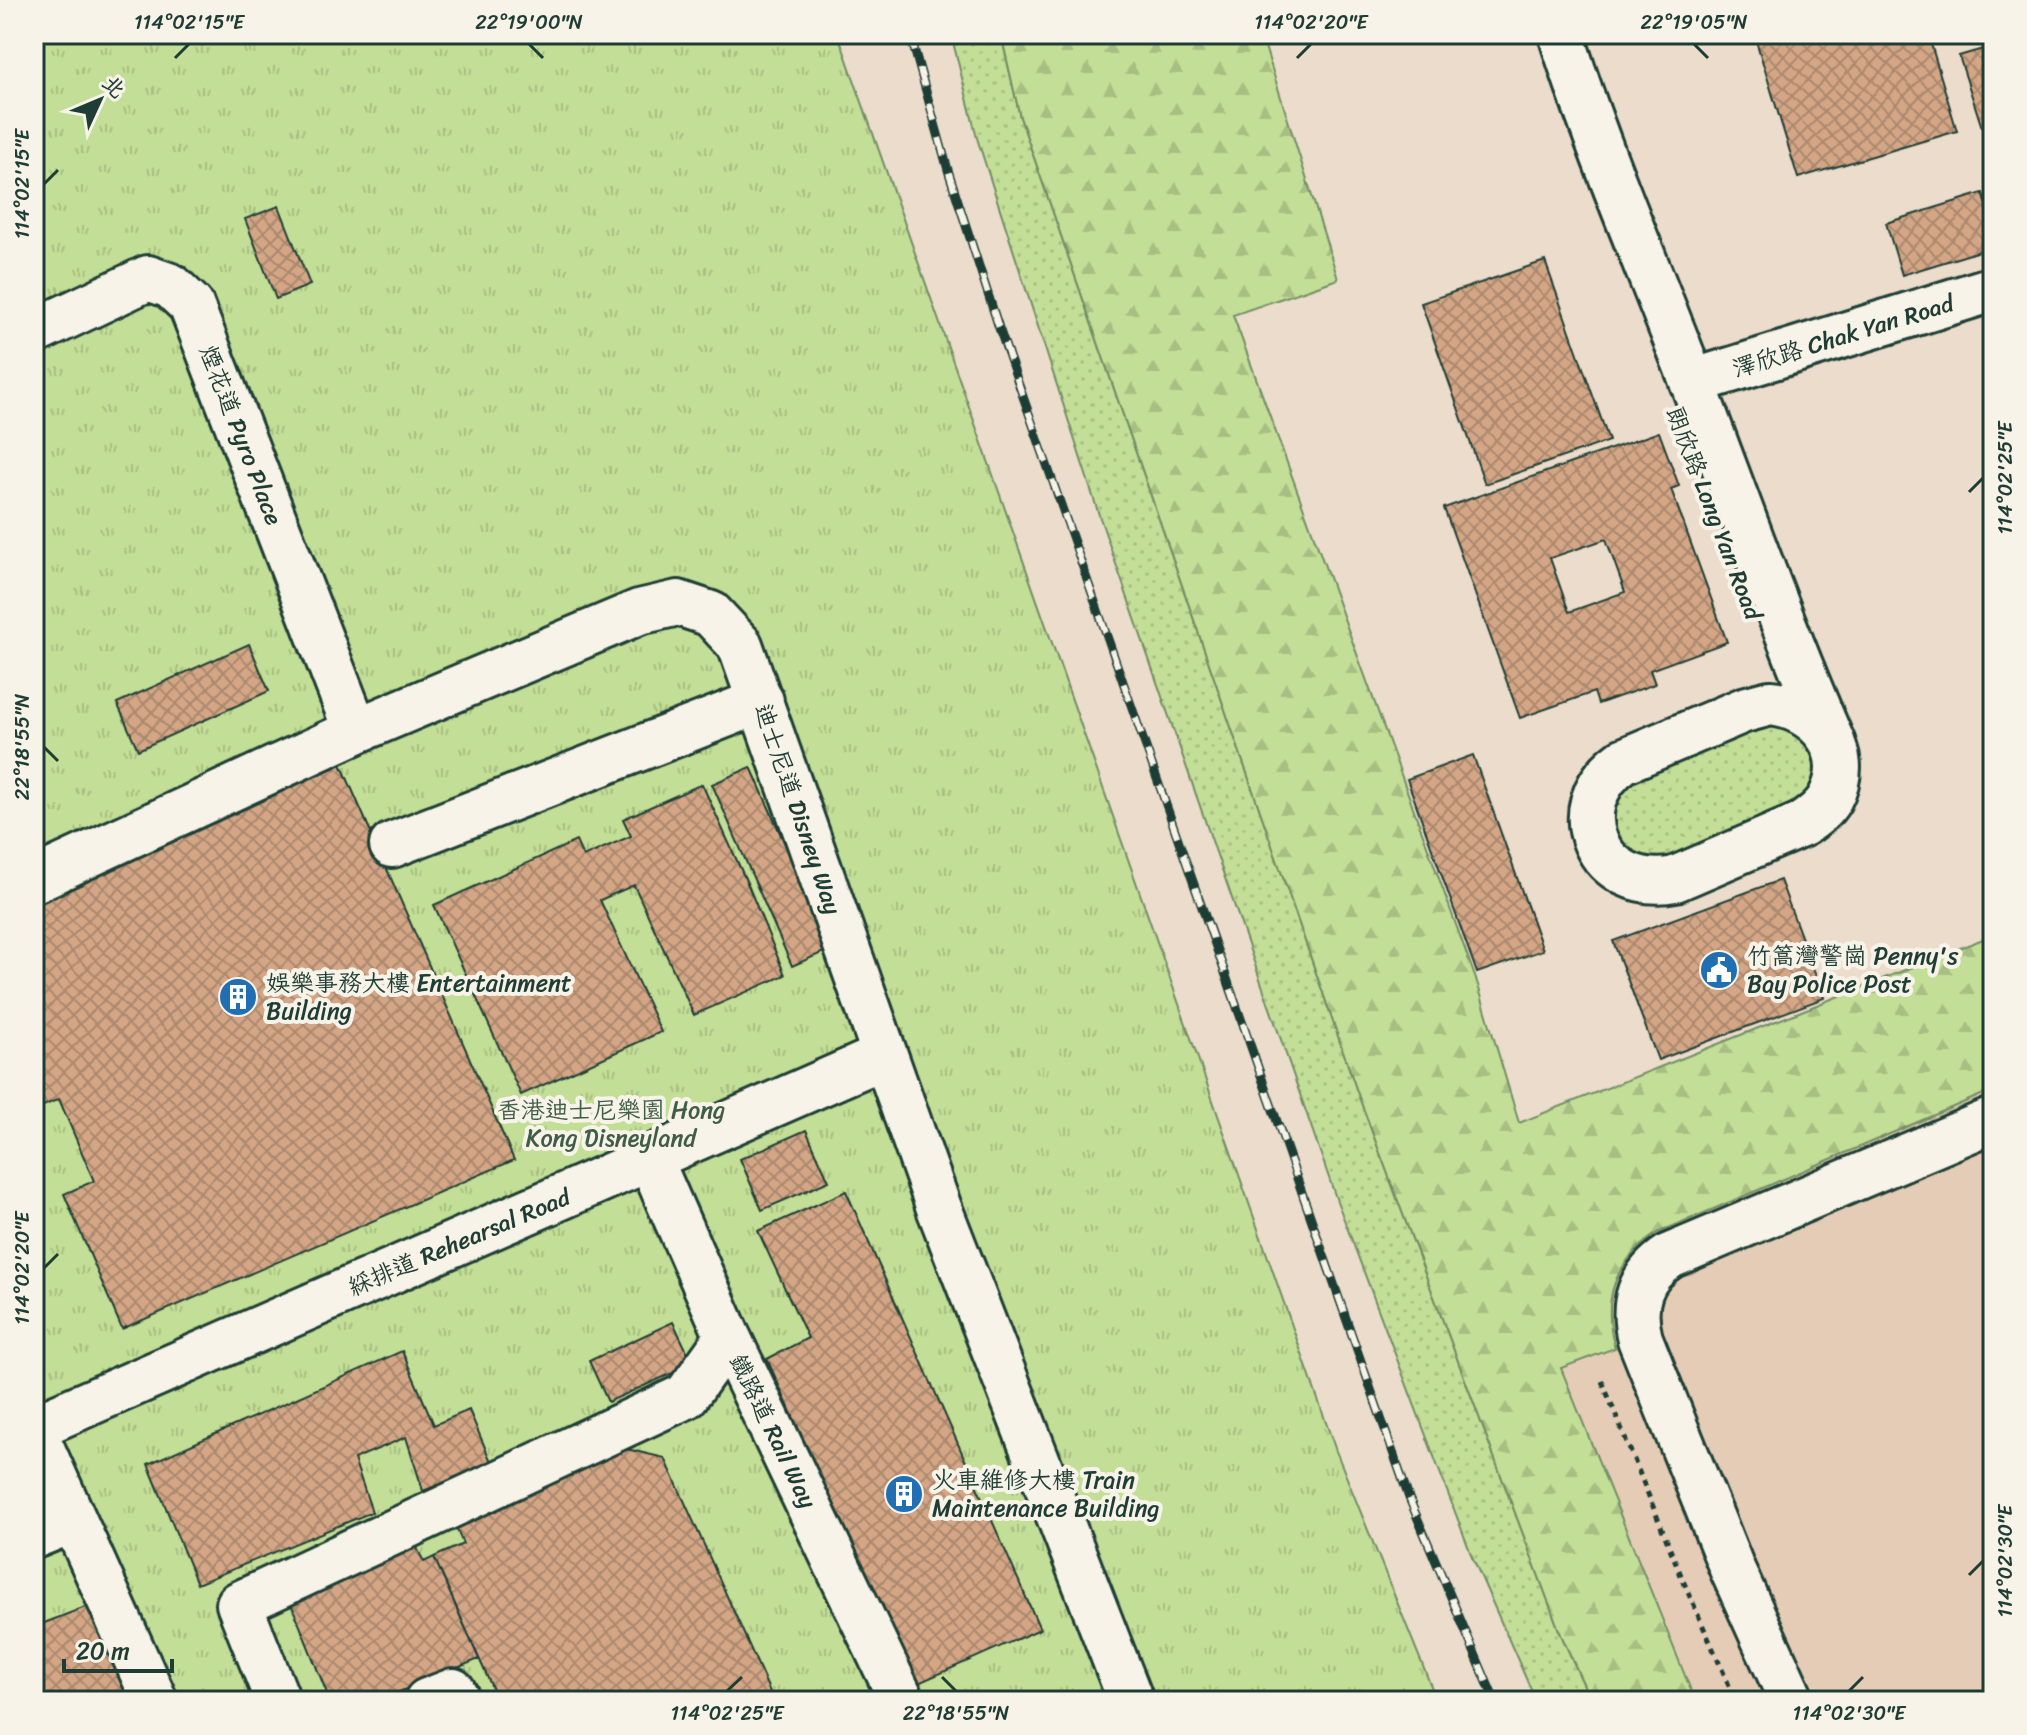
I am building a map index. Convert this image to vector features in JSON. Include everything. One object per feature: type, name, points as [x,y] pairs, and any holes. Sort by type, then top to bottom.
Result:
[{"type":"street","name":"朗欣路 Long Yan Road","points":[[1561,34],[1578,90],[1692,382],[1789,644],[1833,744]]},
{"type":"street","name":"煙花道 Pyro Place","points":[[34,332],[148,278],[171,286],[191,305],[356,731]]},
{"type":"street","name":"澤欣路 Chak Yan Road","points":[[1692,382],[1993,289]]},
{"type":"street","name":"迪士尼道 Disney Way","points":[[34,880],[356,731],[639,612],[678,603],[711,614],[740,645],[939,1208],[1131,1701]]},
{"type":"street","points":[[1744,710],[1773,688],[1787,660],[1789,644]]},
{"type":"street","points":[[392,845],[761,701]]},
{"type":"street","points":[[1770,703],[1798,709],[1824,728],[1833,744],[1837,761],[1836,780],[1830,798],[1818,813],[1803,824],[1675,879],[1642,881],[1616,870],[1593,838],[1590,818],[1599,783],[1623,761],[1744,710],[1770,703]]},
{"type":"street","name":"綵排道 Rehearsal Road","points":[[34,1429],[884,1056]]},
{"type":"street","points":[[1792,1701],[1721,1542],[1640,1339],[1635,1312],[1637,1298],[1649,1274],[1670,1256],[1993,1120]]},
{"type":"street","name":"鐵路道 Rail Way","points":[[650,1159],[728,1337],[902,1701]]},
{"type":"street","points":[[278,1701],[239,1604],[686,1396],[728,1337]]},
{"type":"street","points":[[34,1429],[54,1528],[155,1701]]},
{"type":"street","points":[[427,1701],[453,1691],[458,1701]]},
{"type":"path","points":[[1602,1381],[1736,1701]]},
{"type":"shaded area","points":[[1993,1059],[1993,1701],[1630,1701],[1491,1256]]},
{"type":"green space","name":"香港迪士尼樂園 Hong Kong Disneyland","points":[[34,34],[838,34],[1336,1451],[1437,1701],[34,1701]]},
{"type":"green space","points":[[951,34],[1001,34],[1020,117],[1359,1097],[1559,1630],[1591,1701],[1536,1701],[1471,1554],[1337,1201],[1099,515],[977,138]]},
{"type":"green space","points":[[1001,34],[1261,34],[1338,279],[1233,315],[1478,985],[1519,1123],[1993,935],[1993,1090],[1657,1233],[1631,1256],[1615,1283],[1610,1313],[1615,1348],[1561,1368],[1693,1701],[1591,1701],[1559,1630],[1359,1097],[1020,117]]},
{"type":"green space","points":[[1786,716],[1824,761],[1808,805],[1637,870],[1599,805],[1605,790]]},
{"type":"building","points":[[1754,34],[1928,34],[1957,131],[1798,178]]},
{"type":"building","points":[[1993,46],[1993,138],[1986,140],[1959,56]]},
{"type":"building","points":[[1983,193],[1993,225],[1993,247],[1902,275],[1886,223]]},
{"type":"building","points":[[279,206],[310,285],[276,299],[245,219]]},
{"type":"building","points":[[1545,261],[1609,441],[1485,484],[1421,303]]},
{"type":"building","points":[[1659,432],[1679,486],[1671,489],[1727,642],[1650,670],[1655,684],[1598,704],[1594,692],[1520,718],[1444,508]],"holes":[[[1606,539],[1625,592],[1569,612],[1550,558]]]},
{"type":"building","points":[[249,644],[269,691],[138,750],[117,703]]},
{"type":"building","points":[[1473,755],[1543,950],[1477,973],[1407,779]]},
{"type":"building","name":"娛樂事務大樓 Entertainment Building","points":[[341,764],[514,1160],[122,1329],[64,1194],[94,1181],[59,1099],[34,1110],[34,896]]},
{"type":"building","points":[[751,767],[831,949],[792,966],[712,784]]},
{"type":"building","points":[[702,784],[785,975],[694,1015],[634,885],[600,900],[661,1032],[521,1095],[434,905],[576,841],[583,857],[631,836],[623,819]]},
{"type":"building","name":"竹篙灣警崗 Penny's Bay Police Post","points":[[1780,880],[1824,998],[1658,1060],[1613,941]]},
{"type":"building","points":[[806,1130],[829,1181],[762,1210],[740,1159]]},
{"type":"building","name":"火車維修大樓 Train Maintenance Building","points":[[846,1191],[1040,1629],[914,1685],[767,1359],[808,1338],[758,1231]]},
{"type":"building","points":[[673,1322],[693,1364],[608,1402],[589,1361]]},
{"type":"building","points":[[402,1351],[434,1425],[469,1410],[492,1464],[423,1491],[406,1437],[354,1459],[372,1512],[197,1584],[148,1464]]},
{"type":"building","points":[[622,1448],[665,1458],[774,1701],[498,1701],[434,1557],[463,1544],[456,1527]]},
{"type":"building","points":[[414,1542],[424,1562],[434,1557],[479,1659],[377,1701],[330,1701],[290,1601]]},
{"type":"building","points":[[93,1604],[136,1701],[34,1701],[34,1627]]},
{"type":"railway","points":[[910,34],[948,170],[999,328],[1409,1498],[1495,1701]]},
{"type":"place","name":"竹篙灣警崗 Penny's Bay Police Post","points":[[1719,970]]},
{"type":"place","name":"娛樂事務大樓 Entertainment Building","points":[[238,997]]},
{"type":"place","name":"火車維修大樓 Train Maintenance Building","points":[[904,1494]]}]
